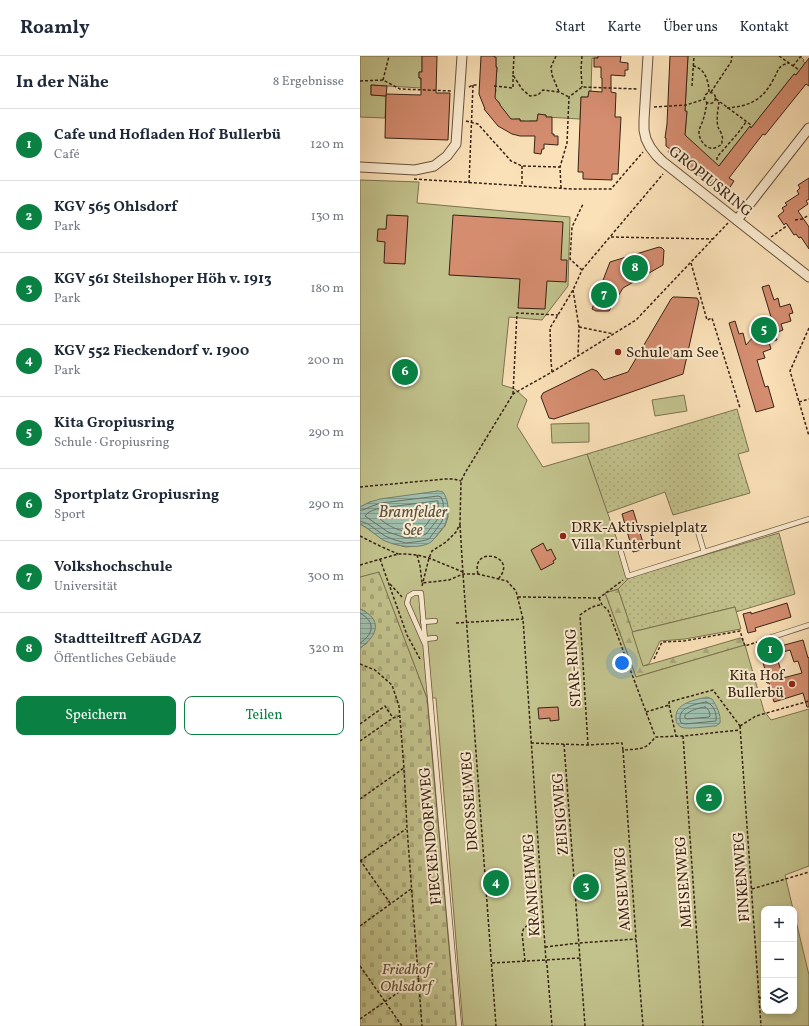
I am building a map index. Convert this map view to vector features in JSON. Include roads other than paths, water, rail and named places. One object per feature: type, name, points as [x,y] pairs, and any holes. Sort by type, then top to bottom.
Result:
[{"type":"street","points":[[360,167],[415,170],[434,166],[448,156],[456,144],[462,56]]},
{"type":"street","name":"GROPIUSRING","points":[[648,56],[644,130],[649,145],[656,155],[809,277]]},
{"type":"street","points":[[735,219],[809,128]]},
{"type":"lane","points":[[620,552],[628,576],[809,518]]},
{"type":"lane","points":[[696,525],[704,552]]},
{"type":"lane","name":"FIECKENDORFWEG","points":[[425,641],[407,603],[410,594],[420,593],[425,641],[459,1026]]},
{"type":"lane","points":[[423,622],[435,622]]},
{"type":"lane","points":[[763,640],[809,625]]},
{"type":"lane","points":[[425,641],[435,638]]},
{"type":"water","name":"Bramfelder See","points":[[438,491],[443,492],[445,495],[448,511],[445,525],[431,542],[420,546],[394,544],[383,540],[360,524],[360,507],[370,502],[380,499]]},
{"type":"water","points":[[360,609],[372,618],[375,623],[375,628],[371,638],[360,648]]},
{"type":"water","points":[[707,697],[712,699],[717,708],[720,723],[716,726],[692,728],[684,728],[678,725],[676,714],[678,709],[686,703]]},
{"type":"place","name":"Stadtteiltreff AGDAZ","points":[[635,268]]},
{"type":"place","name":"Volkshochschule","points":[[604,295]]},
{"type":"place","name":"Kita Gropiusring","points":[[764,330]]},
{"type":"place","name":"Schule am See","points":[[618,352]]},
{"type":"place","name":"Sportplatz Gropiusring","points":[[405,372]]},
{"type":"place","name":"DRK-Aktivspielplatz Villa Kunterbunt","points":[[563,536]]},
{"type":"place","name":"Cafe und Hofladen Hof Bullerbü","points":[[770,650]]},
{"type":"place","name":"Kita Hof Bullerbü","points":[[792,684]]},
{"type":"place","name":"KGV 565 Ohlsdorf","points":[[709,798]]},
{"type":"place","name":"KGV 552 Fieckendorf v. 1900","points":[[496,883]]},
{"type":"place","name":"KGV 561 Steilshoper Höh v. 1913","points":[[586,887]]},
{"type":"park label","name":"Friedhof Ohlsdorf","points":[[406,978]]}]
